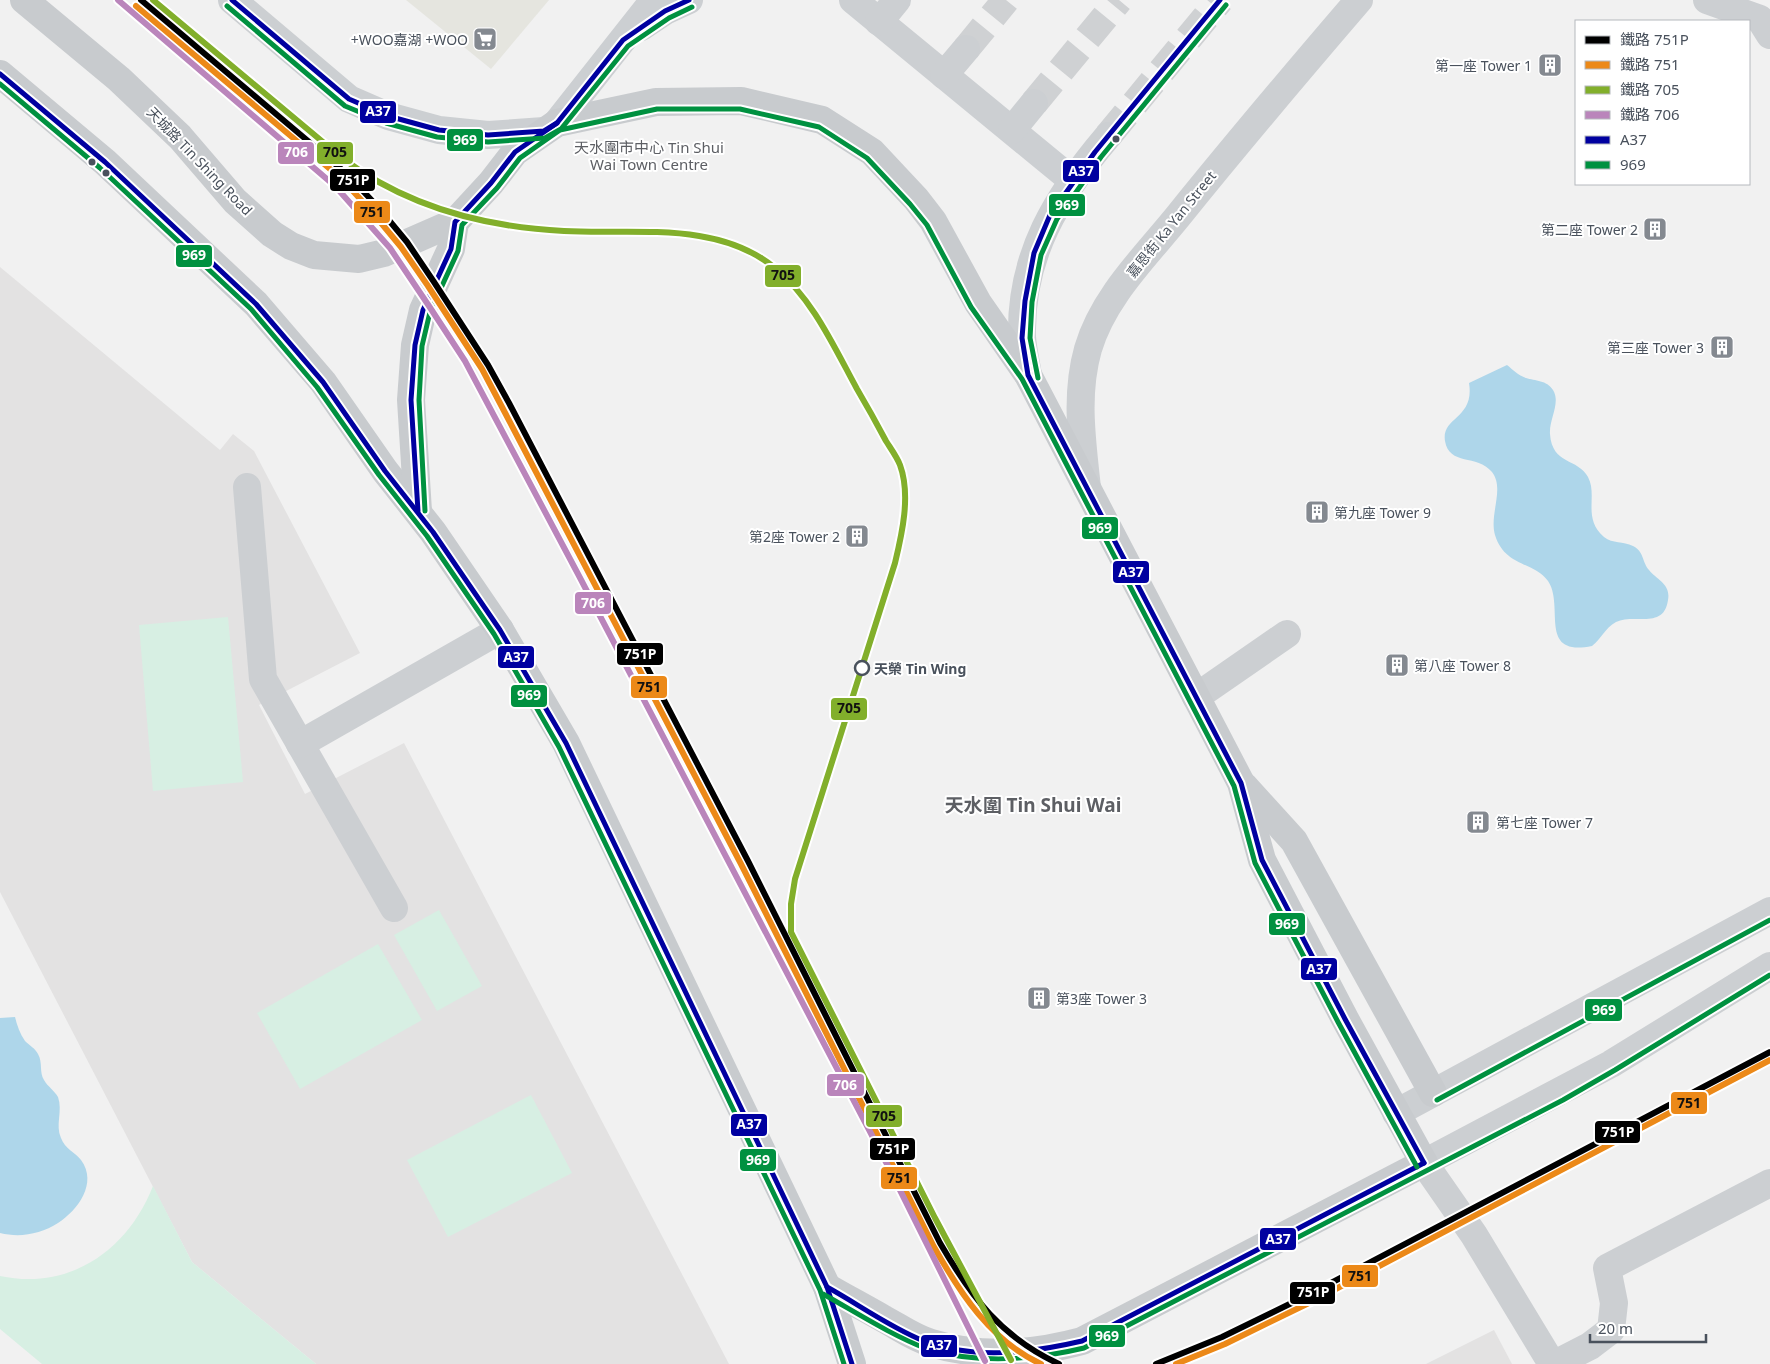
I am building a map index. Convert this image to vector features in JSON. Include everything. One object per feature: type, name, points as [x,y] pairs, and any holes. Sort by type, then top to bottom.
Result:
[{"type":"main road","name":"天城路 Tin Shing Road","points":[[24,0],[119,80],[180,137],[235,201],[272,234],[291,246],[314,255],[359,259],[384,253],[455,222],[491,183],[515,152],[551,127]]},
{"type":"main road","points":[[0,74],[106,162],[256,304],[323,382],[385,471],[418,511],[500,630],[566,743],[827,1287],[852,1364]]},
{"type":"main road","points":[[551,127],[656,102],[741,101],[822,120],[872,152],[916,199],[933,221],[978,303],[1028,375],[1241,783],[1262,860],[1424,1163],[1082,1341],[1032,1352],[972,1352],[931,1343],[907,1332],[827,1287]]},
{"type":"main road","points":[[418,511],[411,400],[415,345],[423,310],[450,249],[455,222]]},
{"type":"main road","points":[[1241,783],[1294,841],[1433,1093]]},
{"type":"main road","points":[[1061,1364],[1082,1341]]},
{"type":"street","points":[[232,0],[349,99],[388,116],[439,130],[488,136],[551,127],[654,0]]},
{"type":"street","points":[[623,40],[665,11],[689,0]]},
{"type":"street","points":[[853,0],[1073,180]]},
{"type":"street","points":[[879,22],[897,0]]},
{"type":"street","name":"嘉恩街 Ka Yan Street","points":[[1088,489],[1080,426],[1080,388],[1088,348],[1102,314],[1125,282],[1244,135],[1359,0]]},
{"type":"street","points":[[1708,0],[1760,19],[1770,35]]},
{"type":"street","points":[[944,75],[966,49]]},
{"type":"street","points":[[1012,130],[1034,103]]},
{"type":"street","points":[[1028,375],[1022,338],[1025,302],[1034,253],[1050,215],[1073,180],[1108,136]]},
{"type":"street","points":[[247,488],[263,679],[394,908]]},
{"type":"street","points":[[300,744],[500,630]]},
{"type":"street","points":[[1196,697],[1287,634]]},
{"type":"street","points":[[1396,1113],[1770,911]]},
{"type":"street","points":[[1770,966],[1611,1064],[1424,1163],[1474,1234],[1554,1364],[1590,1346],[1612,1330],[1614,1303],[1607,1268],[1770,1183]]},
{"type":"shaded area","name":"+WOO嘉湖 +WOO","points":[[406,0],[549,0],[491,69]]},
{"type":"shaded area","points":[[0,267],[220,450],[233,434],[254,451],[360,653],[259,705],[305,794],[404,743],[729,1364],[316,1364],[192,1262],[0,892]]},
{"type":"shaded area","points":[[1494,1330],[1512,1364],[1426,1364]]},
{"type":"green space","points":[[228,617],[243,782],[153,791],[139,625]]},
{"type":"green space","points":[[439,910],[482,986],[437,1011],[394,935]]},
{"type":"green space","points":[[378,944],[422,1020],[300,1089],[257,1013]]},
{"type":"green space","points":[[531,1095],[572,1173],[448,1237],[407,1160]]},
{"type":"green space","points":[[153,1186],[192,1262],[316,1364],[42,1364],[0,1329],[0,1276],[26,1279],[50,1277],[73,1271],[93,1261],[112,1247],[128,1229],[142,1209]]},
{"type":"water","points":[[1507,365],[1526,378],[1548,384],[1553,390],[1556,400],[1550,434],[1555,451],[1584,471],[1588,477],[1592,492],[1592,515],[1597,530],[1607,539],[1629,544],[1637,548],[1649,570],[1665,586],[1668,600],[1661,615],[1655,618],[1616,622],[1592,646],[1575,647],[1564,644],[1558,637],[1553,591],[1548,581],[1535,570],[1505,553],[1500,545],[1495,535],[1494,527],[1497,494],[1496,479],[1492,472],[1479,463],[1452,454],[1445,441],[1445,433],[1467,404],[1470,395],[1469,383]]},
{"type":"water","points":[[15,1017],[23,1038],[38,1054],[44,1080],[58,1097],[60,1107],[59,1133],[61,1138],[65,1145],[81,1160],[86,1169],[87,1178],[86,1187],[79,1203],[65,1218],[45,1230],[23,1235],[0,1233],[0,1018]]},
{"type":"tunnel","points":[[966,49],[1006,0]]},
{"type":"tunnel","points":[[1034,103],[1119,0]]},
{"type":"tunnel","points":[[1108,136],[1220,0]]},
{"type":"tram line","points":[[1167,1364],[1193,1350]]},
{"type":"rail line","name":"706","points":[[118,0],[335,186],[390,248],[465,361],[888,1166],[985,1361]]},
{"type":"rail line","name":"751P","points":[[141,0],[347,174],[407,242],[434,282],[488,365],[509,403],[748,861],[940,1243],[964,1281],[990,1314],[1020,1341],[1059,1364]]},
{"type":"rail line","name":"705","points":[[153,0],[342,158],[393,190],[419,202],[447,211],[504,225],[564,231],[674,233],[701,236],[727,243],[752,253],[775,268],[801,294],[822,324],[899,462],[905,489],[905,502],[903,527],[895,563],[795,879],[791,904],[791,932],[935,1218],[1011,1360]]},
{"type":"rail line","name":"751","points":[[136,6],[342,179],[401,247],[428,286],[482,369],[741,864],[934,1247],[978,1314],[1007,1342],[1041,1364]]},
{"type":"rail line","name":"751P","points":[[1156,1364],[1222,1337],[1310,1294],[1770,1052]]},
{"type":"rail line","name":"751","points":[[1176,1364],[1225,1344],[1313,1301],[1770,1060]]},
{"type":"transit line","name":"A37","points":[[232,0],[349,99],[388,116],[439,130],[488,135],[544,131],[557,123]]},
{"type":"transit line","name":"A37","points":[[418,511],[411,400],[415,345],[423,310],[451,249],[455,222],[491,183],[515,152],[557,123],[623,40],[665,11],[689,0]]},
{"type":"transit line","name":"A37","points":[[1220,0],[1095,152],[1050,215],[1034,253],[1025,301],[1022,338],[1028,375],[1241,783],[1262,860],[1345,1019],[1424,1163]]},
{"type":"transit line","name":"969","points":[[1038,378],[1030,338],[1032,302],[1041,255],[1057,219],[1101,157],[1226,5]]},
{"type":"transit line","name":"969","points":[[227,6],[345,106],[386,123],[437,137],[488,142],[545,138],[561,129],[628,46],[669,18],[692,7]]},
{"type":"transit line","name":"A37","points":[[0,74],[105,162],[256,304],[323,382],[385,471],[433,532],[500,630],[566,743],[827,1287],[852,1364]]},
{"type":"transit line","name":"969","points":[[0,84],[100,168],[251,309],[317,387],[379,475],[427,536],[494,634],[559,747],[820,1290],[844,1364]]},
{"type":"transit line","name":"969","points":[[425,511],[419,400],[422,346],[430,312],[458,251],[462,225],[497,188],[520,158],[560,130],[657,109],[740,109],[819,127],[867,158],[927,225],[971,307],[1022,379],[1234,786],[1255,863],[1338,1022],[1417,1167]]},
{"type":"transit line","name":"969","points":[[1437,1100],[1770,920]]},
{"type":"transit line","name":"969","points":[[823,1294],[900,1337],[927,1349],[946,1354],[1006,1359],[1026,1358],[1084,1348],[1563,1100],[1770,975]]},
{"type":"transit line","name":"A37","points":[[827,1287],[912,1336],[943,1347],[963,1351],[1003,1353],[1063,1345],[1082,1341],[1424,1163]]},
{"type":"place","name":"+WOO嘉湖 +WOO","points":[[485,39]]},
{"type":"place","name":"第一座 Tower 1","points":[[1550,65]]},
{"type":"place","name":"第二座 Tower 2","points":[[1655,229]]},
{"type":"place","name":"第三座 Tower 3","points":[[1722,347]]},
{"type":"place","name":"第九座 Tower 9","points":[[1317,512]]},
{"type":"place","name":"第2座 Tower 2","points":[[857,536]]},
{"type":"place","name":"第八座 Tower 8","points":[[1397,665]]},
{"type":"place","name":"天榮 Tin Wing","points":[[862,668]]},
{"type":"place","name":"第七座 Tower 7","points":[[1478,822]]},
{"type":"place","name":"第3座 Tower 3","points":[[1039,998]]},
{"type":"district","name":"天水圍市中心 Tin Shui Wai Town Centre","points":[[649,156]]},
{"type":"district","name":"天水圍 Tin Shui Wai","points":[[1033,805]]}]
